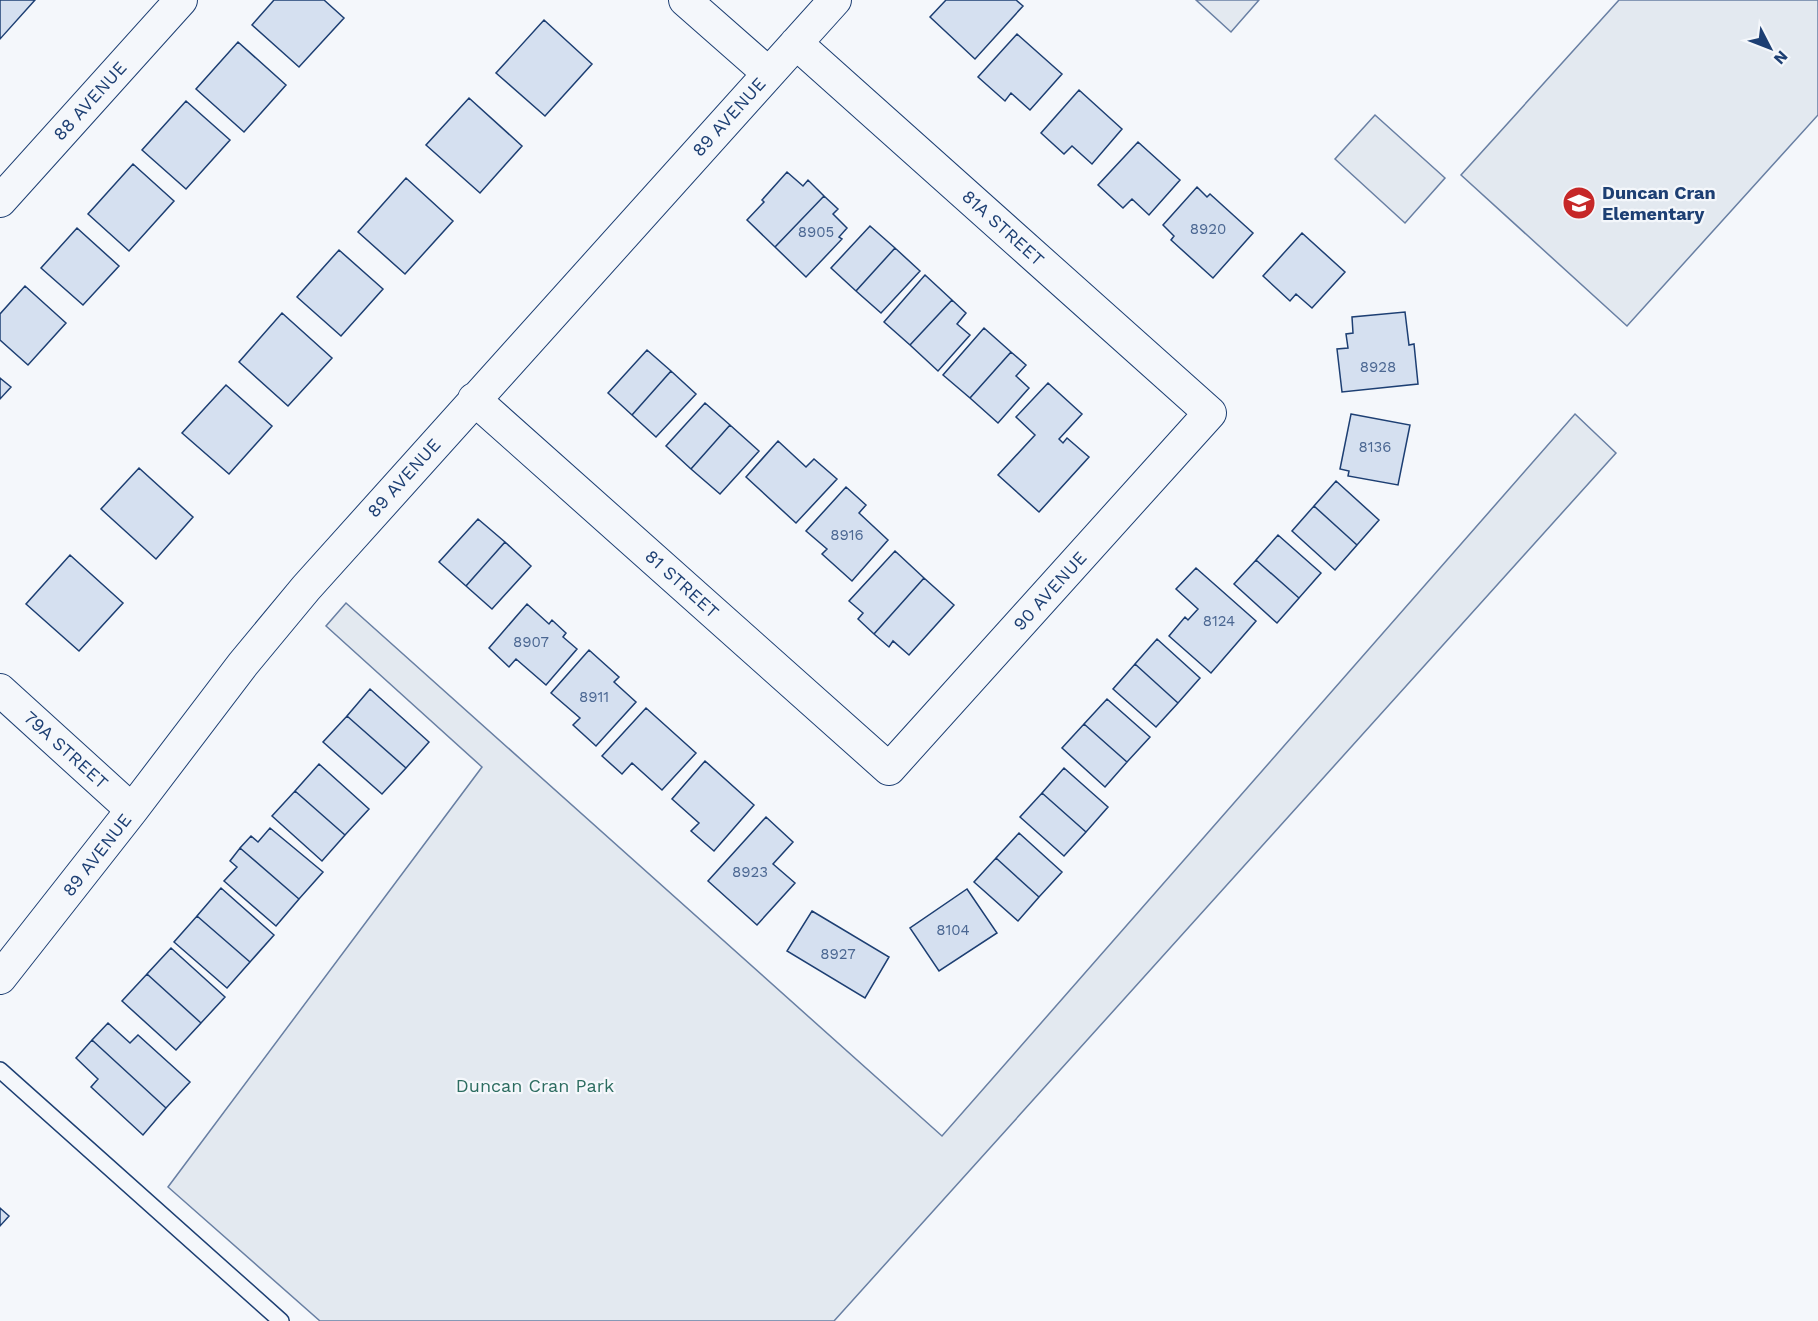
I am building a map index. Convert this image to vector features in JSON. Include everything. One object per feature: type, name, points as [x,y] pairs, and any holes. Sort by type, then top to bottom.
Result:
[{"type":"street","name":"88 AVENUE","points":[[0,201],[181,0]]},
{"type":"street","points":[[685,0],[768,73]]},
{"type":"street","name":"89 AVENUE","points":[[0,978],[243,664],[306,588],[835,0]]},
{"type":"street","name":"81A STREET","points":[[796,43],[1210,413]]},
{"type":"street","name":"81 STREET","points":[[474,399],[889,769]]},
{"type":"street","name":"90 AVENUE","points":[[889,769],[1210,413]]},
{"type":"street","name":"79A STREET","points":[[0,690],[132,810]]},
{"type":"lane","points":[[0,1070],[281,1321]]},
{"type":"green space","points":[[1196,0],[1259,0],[1231,32]]},
{"type":"green space","points":[[1619,0],[1818,0],[1818,115],[1627,326],[1461,175]]},
{"type":"green space","points":[[1375,115],[1445,178],[1405,223],[1335,159]]},
{"type":"green space","name":"Duncan Cran Park","points":[[1575,414],[1616,453],[834,1321],[320,1321],[168,1187],[482,767],[326,626],[346,603],[942,1136]]},
{"type":"building","points":[[0,0],[35,0],[0,39]]},
{"type":"building","points":[[274,0],[324,0],[344,18],[299,67],[252,25]]},
{"type":"building","points":[[946,0],[1016,0],[1023,6],[975,59],[930,17]]},
{"type":"building","points":[[544,20],[592,64],[545,116],[496,73]]},
{"type":"building","points":[[1017,34],[1062,74],[1030,110],[1011,93],[1005,101],[978,77]]},
{"type":"building","points":[[238,42],[286,85],[244,132],[196,89]]},
{"type":"building","points":[[1079,90],[1122,129],[1092,164],[1072,146],[1064,154],[1041,133]]},
{"type":"building","points":[[469,98],[522,146],[480,193],[426,145]]},
{"type":"building","points":[[186,101],[230,140],[186,189],[142,150]]},
{"type":"building","points":[[1138,142],[1180,180],[1149,215],[1132,199],[1123,208],[1098,185]]},
{"type":"building","points":[[133,164],[174,201],[129,251],[88,214]]},
{"type":"building","points":[[787,172],[803,186],[808,180],[824,196],[775,247],[747,220]]},
{"type":"building","points":[[406,178],[453,221],[405,274],[358,232]]},
{"type":"building","points":[[1197,187],[1207,197],[1210,194],[1253,233],[1213,278],[1171,240],[1174,236],[1163,225]]},
{"type":"building","points":[[824,196],[838,209],[833,214],[847,228],[839,237],[842,239],[806,277],[775,247]]},
{"type":"building","points":[[870,226],[895,248],[856,291],[831,268]]},
{"type":"building","points":[[77,228],[119,266],[83,305],[41,268]]},
{"type":"building","points":[[1302,233],[1345,272],[1312,308],[1296,294],[1290,301],[1263,276]]},
{"type":"building","points":[[895,248],[920,271],[881,313],[856,291]]},
{"type":"building","points":[[339,250],[383,289],[341,336],[297,297]]},
{"type":"building","points":[[925,275],[952,300],[910,345],[884,322]]},
{"type":"building","points":[[25,286],[66,323],[28,365],[0,340],[0,314]]},
{"type":"building","points":[[952,300],[966,313],[957,324],[970,335],[938,371],[910,345]]},
{"type":"building","points":[[1405,312],[1409,345],[1414,344],[1418,384],[1342,392],[1337,349],[1348,348],[1346,334],[1353,333],[1352,317]]},
{"type":"building","points":[[282,313],[332,358],[288,406],[239,362]]},
{"type":"building","points":[[984,328],[1011,352],[970,398],[943,375]]},
{"type":"building","points":[[647,350],[671,371],[632,415],[608,393]]},
{"type":"building","points":[[1011,352],[1026,365],[1016,376],[1029,388],[998,423],[970,398]]},
{"type":"building","points":[[671,371],[696,394],[656,437],[632,415]]},
{"type":"building","points":[[0,378],[11,387],[0,399]]},
{"type":"building","points":[[1048,383],[1082,414],[1059,439],[1063,443],[1067,438],[1089,457],[1039,512],[998,475],[1035,435],[1016,417]]},
{"type":"building","points":[[226,385],[272,426],[229,474],[182,433]]},
{"type":"building","points":[[705,403],[730,425],[691,469],[666,446]]},
{"type":"building","points":[[1351,414],[1410,425],[1398,485],[1348,476],[1349,471],[1340,469]]},
{"type":"building","points":[[730,425],[759,451],[720,494],[691,469]]},
{"type":"building","points":[[778,441],[806,467],[814,459],[837,479],[796,523],[746,477]]},
{"type":"building","points":[[139,468],[193,517],[156,559],[101,509]]},
{"type":"building","points":[[1336,481],[1379,520],[1357,545],[1314,506]]},
{"type":"building","points":[[846,487],[866,505],[859,513],[888,540],[852,581],[822,554],[827,549],[806,531]]},
{"type":"building","points":[[1314,506],[1357,545],[1335,570],[1292,531]]},
{"type":"building","points":[[478,519],[505,542],[466,586],[439,562]]},
{"type":"building","points":[[1278,535],[1321,573],[1299,598],[1256,560]]},
{"type":"building","points":[[505,542],[531,566],[492,609],[466,586]]},
{"type":"building","points":[[895,551],[924,578],[874,634],[858,619],[863,613],[849,601]]},
{"type":"building","points":[[70,555],[123,603],[79,651],[26,604]]},
{"type":"building","points":[[1256,560],[1299,598],[1277,623],[1234,584]]},
{"type":"building","points":[[1196,568],[1256,621],[1211,673],[1169,636],[1185,617],[1188,620],[1198,609],[1176,589]]},
{"type":"building","points":[[924,578],[954,605],[909,655],[893,641],[889,647],[874,634]]},
{"type":"building","points":[[527,604],[549,624],[552,620],[566,633],[563,637],[577,649],[546,685],[516,659],[509,667],[489,648]]},
{"type":"building","points":[[1157,639],[1200,678],[1178,703],[1135,664]]},
{"type":"building","points":[[589,650],[619,677],[614,682],[636,702],[596,746],[573,725],[580,718],[551,693]]},
{"type":"building","points":[[1135,664],[1178,703],[1156,727],[1113,689]]},
{"type":"building","points":[[370,689],[429,742],[406,768],[347,716]]},
{"type":"building","points":[[1107,699],[1150,737],[1127,762],[1084,724]]},
{"type":"building","points":[[646,708],[696,753],[662,790],[632,763],[622,774],[602,756]]},
{"type":"building","points":[[347,716],[406,768],[382,794],[323,742]]},
{"type":"building","points":[[1084,724],[1127,762],[1105,787],[1062,748]]},
{"type":"building","points":[[705,761],[754,805],[714,851],[691,831],[699,823],[672,799]]},
{"type":"building","points":[[319,764],[369,809],[345,835],[295,791]]},
{"type":"building","points":[[1064,768],[1108,807],[1086,832],[1042,793]]},
{"type":"building","points":[[295,791],[345,835],[322,861],[272,816]]},
{"type":"building","points":[[1042,793],[1086,832],[1064,856],[1020,817]]},
{"type":"building","points":[[766,817],[793,842],[773,864],[795,883],[757,925],[708,881]]},
{"type":"building","points":[[270,828],[323,872],[299,899],[240,848],[251,836],[258,842]]},
{"type":"building","points":[[1019,833],[1062,872],[1039,897],[996,858]]},
{"type":"building","points":[[240,848],[299,899],[276,926],[224,881],[237,867],[230,861]]},
{"type":"building","points":[[996,858],[1039,897],[1018,921],[974,882]]},
{"type":"building","points":[[221,888],[274,935],[250,962],[197,916]]},
{"type":"building","points":[[967,889],[997,933],[939,971],[910,928]]},
{"type":"building","points":[[812,911],[889,957],[865,998],[787,951]]},
{"type":"building","points":[[197,916],[250,962],[227,988],[174,942]]},
{"type":"building","points":[[171,948],[225,997],[201,1023],[147,974]]},
{"type":"building","points":[[147,974],[201,1023],[176,1050],[122,1001]]},
{"type":"building","points":[[108,1023],[130,1043],[138,1035],[190,1082],[166,1108],[92,1040]]},
{"type":"building","points":[[92,1040],[166,1108],[143,1135],[91,1087],[98,1079],[76,1058]]},
{"type":"building","points":[[0,1208],[9,1216],[0,1226]]},
{"type":"place","name":"Duncan Cran Elementary","points":[[1579,203]]}]
